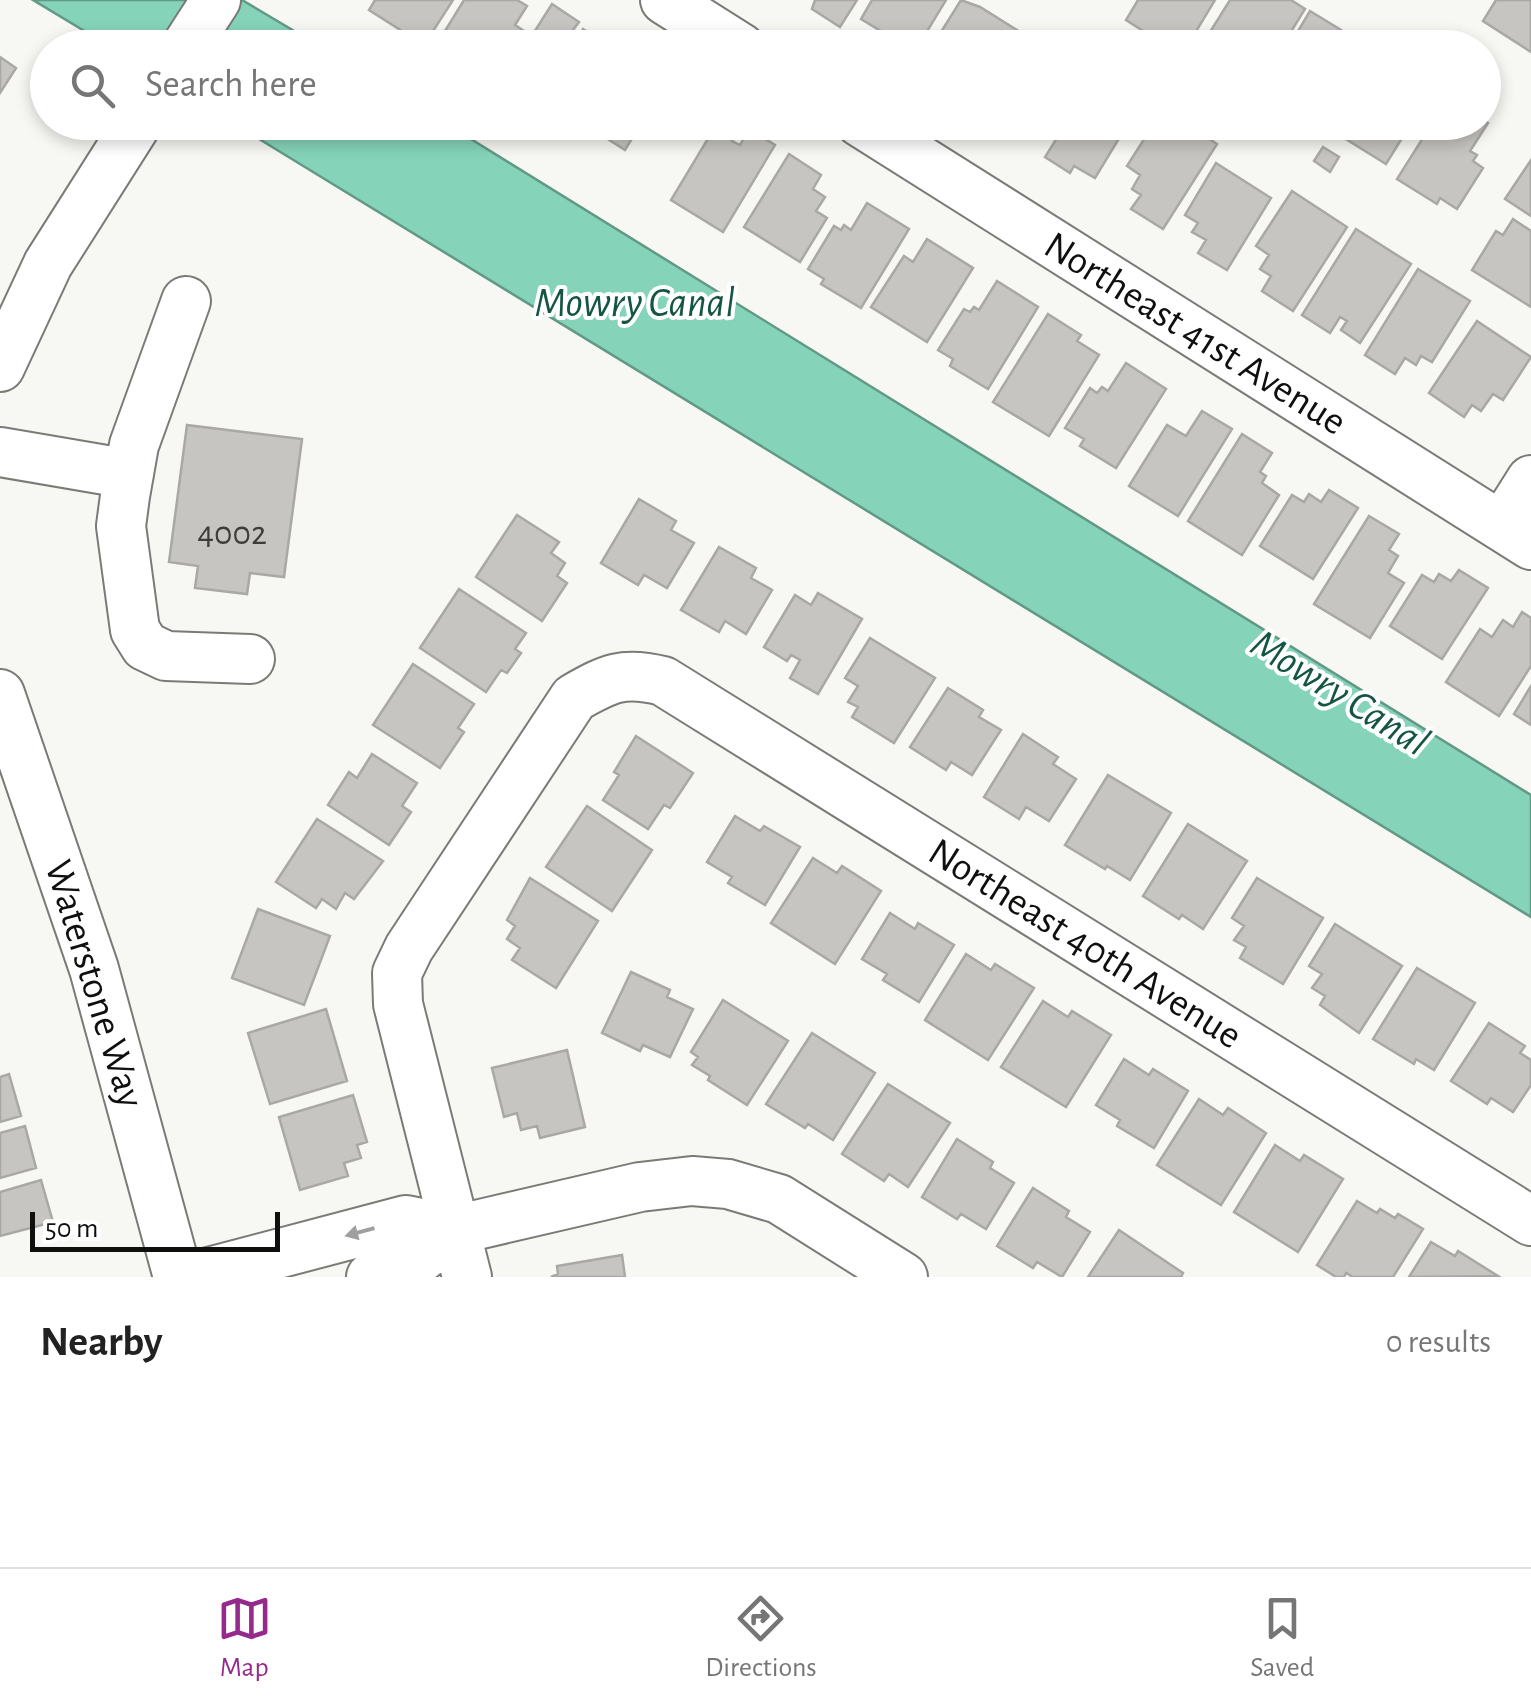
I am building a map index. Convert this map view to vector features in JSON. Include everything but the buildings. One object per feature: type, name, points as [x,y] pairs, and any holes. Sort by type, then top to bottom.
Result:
[{"type":"street","points":[[197,30],[216,0]]},
{"type":"street","points":[[665,0],[712,30]]},
{"type":"street","points":[[0,367],[48,264],[127,140]]},
{"type":"street","name":"Northeast 41st Avenue","points":[[889,140],[1516,536]]},
{"type":"street","points":[[186,302],[134,445],[127,485],[121,526],[135,630],[146,646],[166,656],[250,660]]},
{"type":"street","points":[[0,452],[127,485]]},
{"type":"street","points":[[1516,536],[1531,480]]},
{"type":"street","points":[[0,485],[127,485]]},
{"type":"street","name":"Northeast 40th Avenue","points":[[455,1230],[398,1004],[397,973],[409,948],[574,698],[607,679],[636,674],[663,680],[1531,1222]]},
{"type":"street","name":"Waterstone Way","points":[[0,694],[94,969],[178,1277]]},
{"type":"street","points":[[190,1277],[406,1220],[455,1230],[640,1186],[692,1181],[728,1184],[779,1200],[903,1277]]},
{"type":"street","points":[[371,1277],[412,1266],[455,1230]]},
{"type":"street","points":[[455,1230],[467,1277]]},
{"type":"water","points":[[33,0],[242,0],[292,30],[83,30]]},
{"type":"water","name":"Mowry Canal","points":[[261,140],[472,140],[1531,795],[1531,917]]}]
